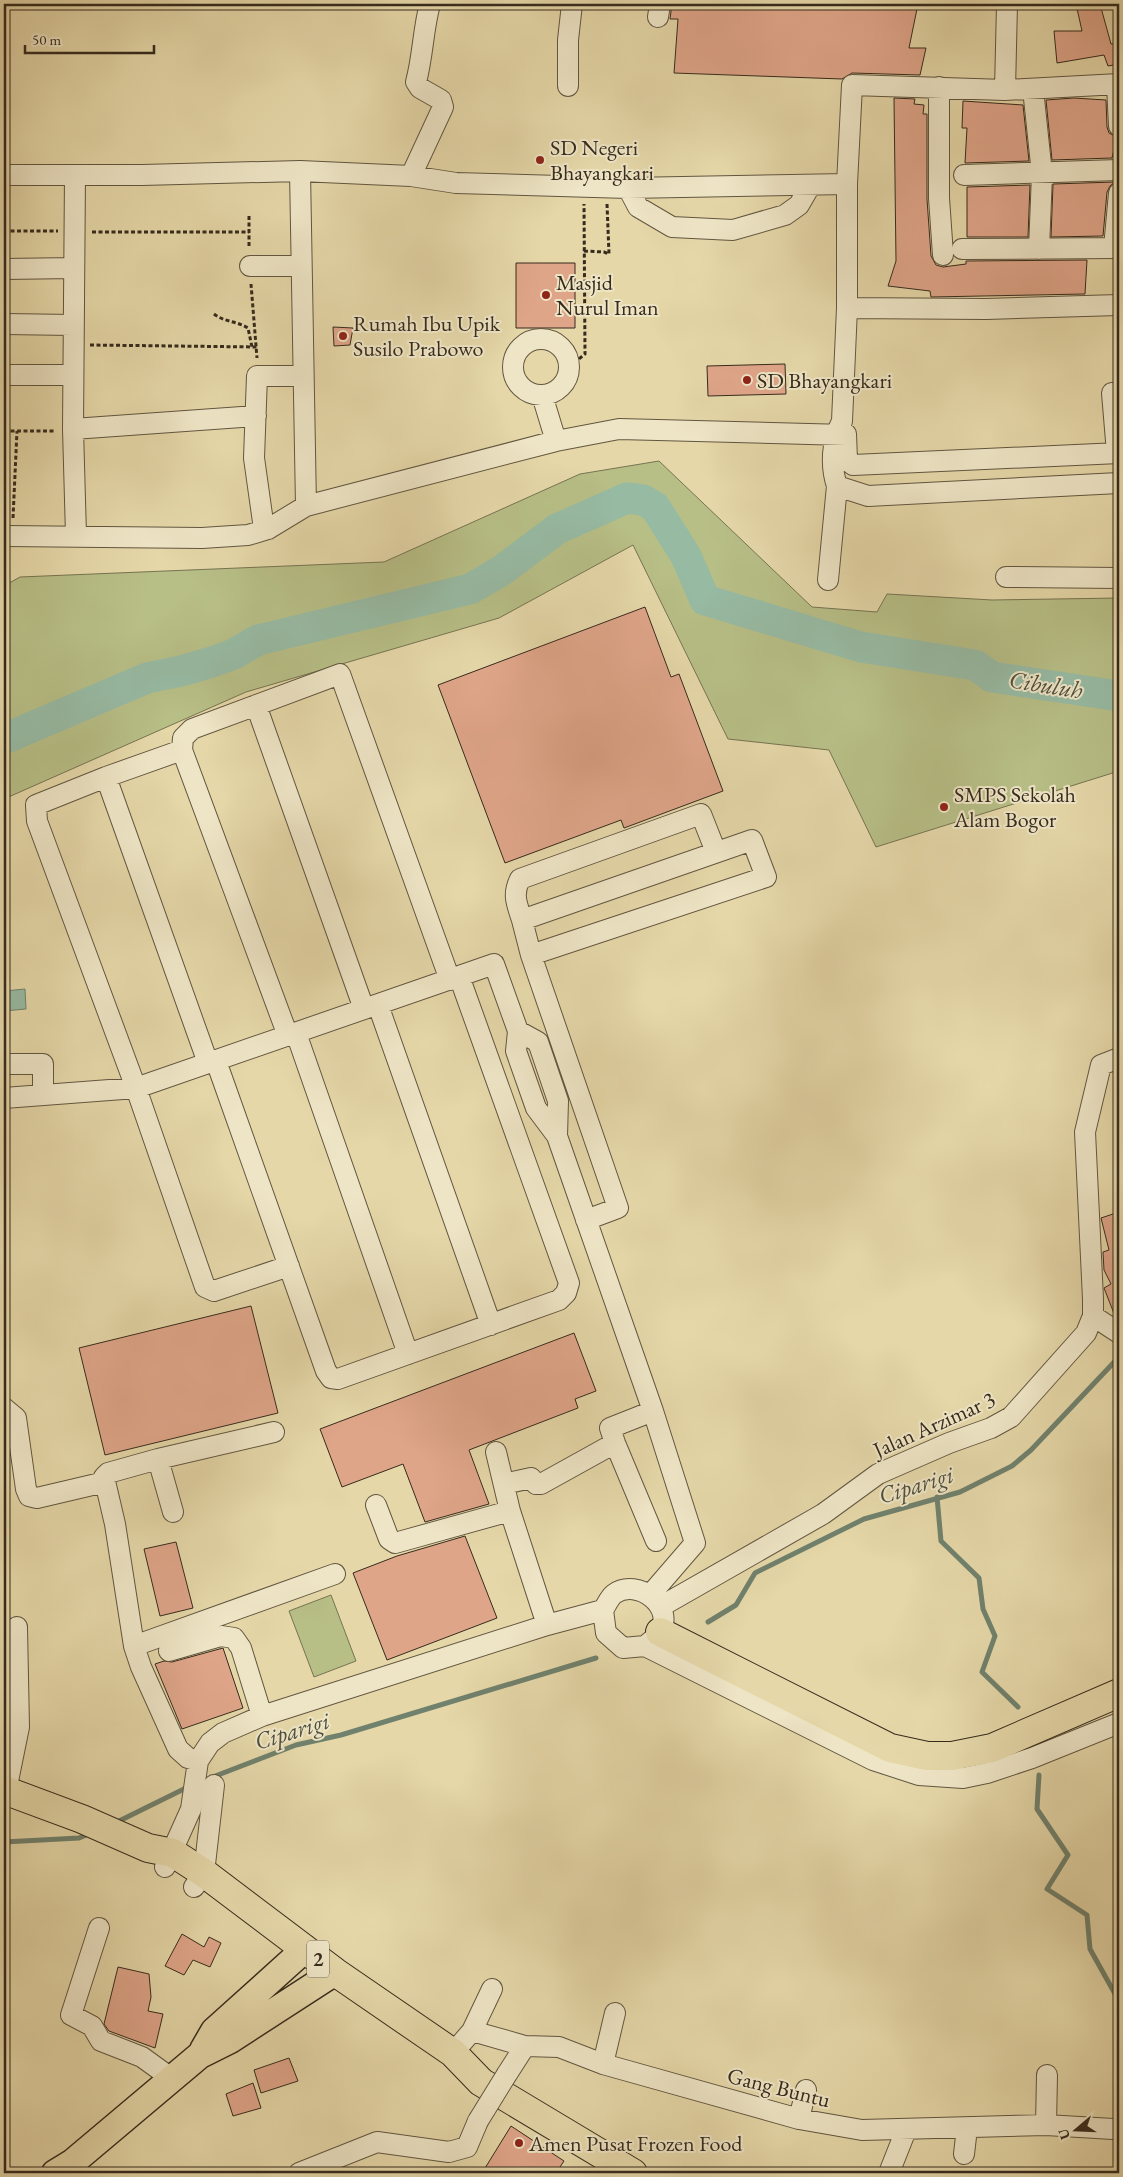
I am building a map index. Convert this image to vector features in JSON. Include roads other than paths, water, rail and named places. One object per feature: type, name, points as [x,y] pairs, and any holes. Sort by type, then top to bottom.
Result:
[{"type":"highway","points":[[654,1620],[890,1748],[927,1756],[952,1756],[992,1748],[1119,1693]]},
{"type":"highway","name":"2","points":[[5,1791],[82,1819],[162,1856],[199,1880],[299,1955],[456,2077],[481,2082]]},
{"type":"highway","name":"2","points":[[328,1977],[453,2053],[481,2082],[633,2173]]},
{"type":"main road","points":[[200,2055],[214,2031],[299,1955]]},
{"type":"main road","points":[[55,2173],[73,2162],[170,2078],[200,2055],[230,2040],[328,1977]]},
{"type":"street","points":[[411,176],[443,107],[441,100],[420,88],[416,82],[421,63],[425,22],[430,4]]},
{"type":"street","points":[[568,86],[568,40],[572,4]]},
{"type":"street","points":[[1005,90],[1007,4]]},
{"type":"street","points":[[828,580],[837,486],[832,471],[841,430],[847,308],[847,184],[852,85],[1033,90],[1118,85],[1119,126]]},
{"type":"street","points":[[939,87],[939,198],[943,255]]},
{"type":"street","points":[[1033,90],[1042,174],[1039,250]]},
{"type":"street","points":[[964,176],[1119,170]]},
{"type":"street","points":[[300,171],[302,376],[306,506]]},
{"type":"street","points":[[4,175],[300,171],[411,176],[456,183],[628,188],[847,184]]},
{"type":"street","points":[[75,175],[73,429],[76,535]]},
{"type":"street","points":[[628,188],[638,207],[672,227],[733,230],[786,215],[799,205],[810,186]]},
{"type":"street","points":[[962,250],[1116,248],[1119,193]]},
{"type":"street","points":[[250,266],[301,266]]},
{"type":"street","points":[[4,269],[74,268]]},
{"type":"street","points":[[847,308],[986,309],[1119,305]]},
{"type":"street","points":[[4,324],[73,325]]},
{"type":"street","points":[[541,338],[555,342],[566,352],[569,367],[565,381],[556,391],[542,395],[527,392],[517,381],[512,367],[516,353],[527,342],[541,338]]},
{"type":"street","points":[[4,375],[73,375]]},
{"type":"street","points":[[268,529],[263,522],[254,458],[257,376],[302,376]]},
{"type":"street","points":[[841,430],[847,460],[853,465],[1118,453],[1112,393]]},
{"type":"street","points":[[542,395],[556,441]]},
{"type":"street","points":[[73,429],[256,416]]},
{"type":"street","points":[[8,536],[76,535],[202,538],[248,535],[268,529],[306,506],[556,441],[619,429],[841,430]]},
{"type":"street","points":[[837,486],[868,496],[1119,482]]},
{"type":"street","points":[[1006,577],[1119,578]]},
{"type":"street","points":[[106,776],[289,1266],[326,1371],[331,1378],[338,1379],[491,1325],[559,1300],[566,1293],[569,1283],[340,674],[192,729],[183,738],[182,750],[292,1034],[408,1354]]},
{"type":"street","points":[[256,705],[491,1325]]},
{"type":"street","points":[[182,750],[42,800],[36,804],[37,821],[136,1088],[205,1287],[214,1291],[289,1266]]},
{"type":"street","points":[[586,1220],[618,1208],[531,956],[514,898],[515,889],[520,879],[701,814],[716,852]]},
{"type":"street","points":[[522,920],[752,840],[766,877],[531,956]]},
{"type":"street","points":[[4,1098],[136,1088],[494,964],[518,1031],[538,1042],[558,1101],[557,1136],[653,1412],[694,1543],[654,1620],[623,1648],[606,1633],[603,1610]]},
{"type":"street","name":"Jalan Arzimar 3","points":[[654,1620],[823,1514],[878,1474],[949,1443],[991,1428],[1011,1417],[1086,1333],[1093,1316],[1085,1132],[1101,1065],[1119,1058]]},
{"type":"street","points":[[4,1064],[42,1064],[43,1095]]},
{"type":"street","points":[[1093,1316],[1119,1333]]},
{"type":"street","points":[[4,1408],[16,1418],[26,1489],[29,1496],[37,1498],[105,1482]]},
{"type":"street","points":[[653,1412],[610,1428],[656,1540]]},
{"type":"street","points":[[198,1763],[188,1758],[178,1749],[140,1667],[134,1646],[115,1524],[104,1477],[108,1473],[158,1459],[274,1432]]},
{"type":"street","points":[[504,1484],[531,1478],[536,1484],[542,1484],[615,1443]]},
{"type":"street","points":[[496,1452],[510,1511],[547,1625]]},
{"type":"street","points":[[158,1459],[173,1512]]},
{"type":"street","points":[[376,1505],[390,1539],[395,1543],[510,1511]]},
{"type":"street","points":[[134,1646],[334,1574]]},
{"type":"street","points":[[162,1856],[191,1809],[198,1763],[210,1743],[223,1733],[262,1716],[547,1625],[603,1610],[614,1594],[632,1588],[654,1620],[873,1760],[918,1775],[963,1778],[987,1773],[1032,1758],[1119,1723]]},
{"type":"street","points":[[5,1791],[19,1726],[17,1627]]},
{"type":"street","points":[[169,1651],[221,1636],[234,1638],[241,1648],[262,1716]]},
{"type":"street","points":[[199,1880],[214,1785]]},
{"type":"street","points":[[99,1928],[71,2015],[92,2026],[101,2040],[142,2057],[170,2078]]},
{"type":"street","points":[[453,2053],[472,2030],[492,1989]]},
{"type":"street","points":[[603,2064],[615,2013]]},
{"type":"street","name":"Gang Buntu","points":[[472,2030],[525,2046],[559,2047],[603,2064],[799,2119],[862,2130],[1046,2125],[1113,2129]]},
{"type":"street","points":[[299,2173],[378,2142],[449,2152],[468,2147],[478,2122],[525,2046]]},
{"type":"street","points":[[1046,2125],[1047,2075]]},
{"type":"street","points":[[799,2119],[806,2090]]},
{"type":"street","points":[[964,2154],[967,2128]]},
{"type":"street","points":[[889,2173],[906,2130]]},
{"type":"waterway","name":"Cibuluh","points":[[4,739],[147,678],[212,662],[234,654],[258,640],[470,589],[501,571],[557,529],[627,498],[643,500],[655,507],[686,556],[705,600],[861,647],[975,665],[992,677],[1119,696]]},
{"type":"waterway","name":"Ciparigi","points":[[708,1622],[736,1605],[755,1573],[864,1519],[960,1492],[1012,1466],[1031,1450],[1119,1357]]},
{"type":"waterway","points":[[937,1497],[941,1541],[979,1578],[983,1609],[995,1636],[982,1672],[1018,1707]]},
{"type":"waterway","name":"Ciparigi","points":[[210,1778],[296,1745],[341,1735],[596,1658]]},
{"type":"waterway","points":[[1039,1775],[1037,1809],[1068,1855],[1047,1889],[1087,1915],[1090,1949],[1119,2001]]},
{"type":"waterway","name":"Ciparigi","points":[[115,1823],[188,1787]]},
{"type":"waterway","name":"Ciparigi","points":[[4,1842],[79,1838],[91,1833]]},
{"type":"place","name":"SD Negeri Bhayangkari","points":[[540,160]]},
{"type":"place","name":"Masjid Nurul Iman","points":[[546,295]]},
{"type":"place","name":"Rumah Ibu Upik Susilo Prabowo","points":[[343,336]]},
{"type":"place","name":"SD Bhayangkari","points":[[747,380]]},
{"type":"place","name":"SMPS Sekolah Alam Bogor","points":[[944,807]]},
{"type":"place","name":"Amen Pusat Frozen Food","points":[[519,2143]]}]
